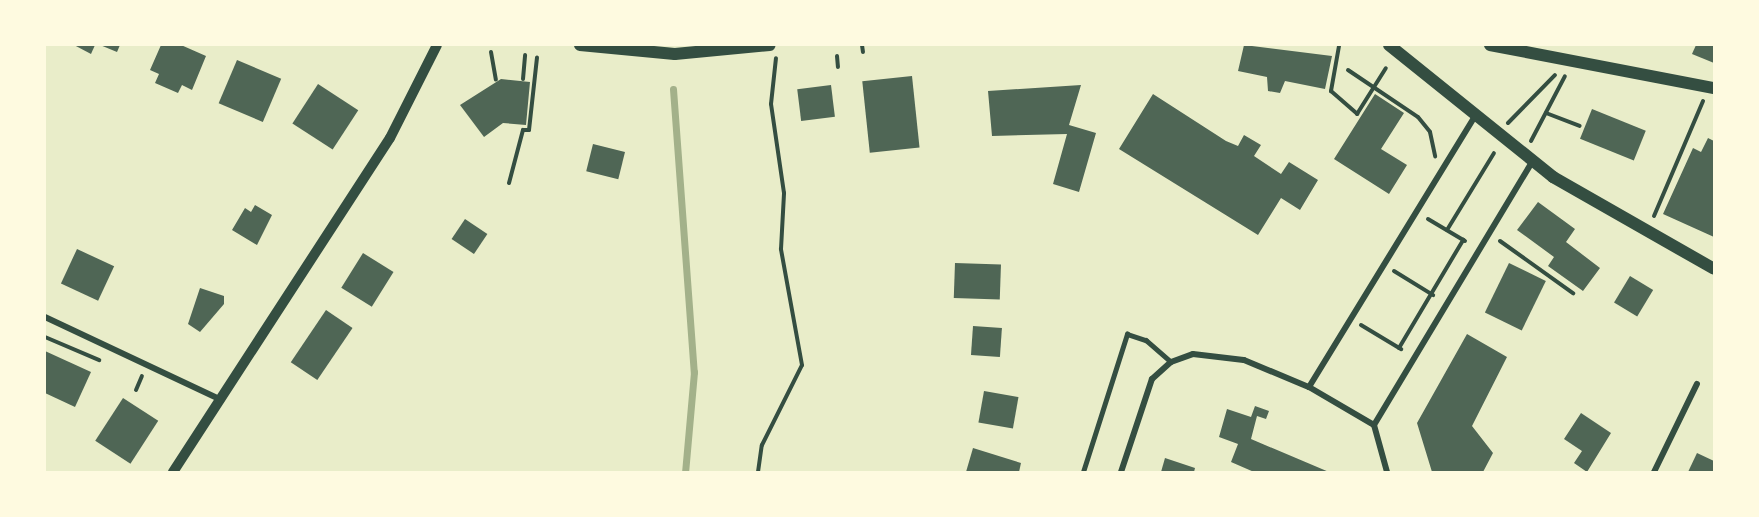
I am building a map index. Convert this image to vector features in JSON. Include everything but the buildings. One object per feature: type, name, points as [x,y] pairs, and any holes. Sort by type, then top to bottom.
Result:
[{"type":"main road","points":[[580,45],[675,54],[770,45]]},
{"type":"main road","points":[[1389,45],[1532,162],[1646,232],[1714,269]]},
{"type":"main road","points":[[1490,45],[1566,65],[1712,88]]},
{"type":"street","points":[[173,472],[402,118],[437,45]]},
{"type":"street","points":[[1309,387],[1414,211],[1476,116]]},
{"type":"street","points":[[1374,425],[1477,249],[1532,162]]},
{"type":"street","points":[[45,317],[220,400]]},
{"type":"street","points":[[1121,472],[1152,379],[1171,362],[1192,354],[1223,355],[1309,387],[1374,425],[1387,472]]},
{"type":"street","points":[[1654,472],[1697,384]]},
{"type":"lane","points":[[1083,472],[1127,333],[1146,340],[1171,362]]},
{"type":"path","points":[[862,45],[863,52]]},
{"type":"path","points":[[1339,46],[1331,91],[1357,114],[1386,68]]},
{"type":"path","points":[[491,52],[496,80]]},
{"type":"path","points":[[523,79],[525,55]]},
{"type":"path","points":[[837,56],[838,67]]},
{"type":"path","points":[[509,183],[523,130],[530,130],[537,57]]},
{"type":"path","points":[[758,472],[762,445],[802,365],[781,249],[784,193],[771,104],[777,65]]},
{"type":"path","points":[[1521,154],[1546,113],[1566,65]]},
{"type":"path","points":[[1447,230],[1492,152],[1499,135],[1552,77],[1566,65]]},
{"type":"path","points":[[1348,70],[1375,86],[1424,124],[1442,166]]},
{"type":"path","points":[[1646,232],[1712,88]]},
{"type":"path","points":[[1546,113],[1580,126]]},
{"type":"path","points":[[1414,211],[1477,249]]},
{"type":"path","points":[[1488,232],[1573,293]]},
{"type":"path","points":[[1399,348],[1464,240]]},
{"type":"path","points":[[1382,264],[1446,302]]},
{"type":"path","points":[[1350,319],[1413,357]]},
{"type":"path","points":[[45,337],[102,361]]},
{"type":"path","points":[[131,374],[141,378]]},
{"type":"waterway","points":[[673,89],[694,372],[685,472]]}]
